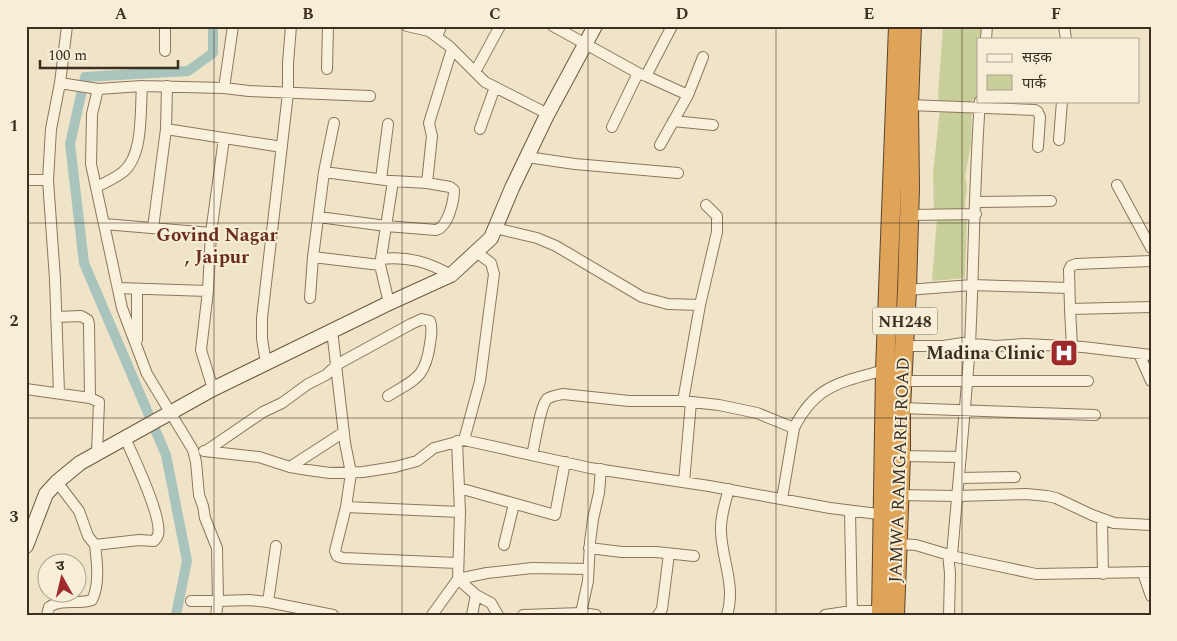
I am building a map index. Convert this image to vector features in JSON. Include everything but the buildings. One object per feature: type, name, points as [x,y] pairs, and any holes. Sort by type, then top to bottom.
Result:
[{"type":"highway","name":"JAMWA RAMGARH ROAD","points":[[886,613],[890,515],[885,370],[898,26]]},
{"type":"highway","name":"JAMWA RAMGARH ROAD","points":[[886,613],[896,544],[890,515],[899,495],[901,456],[903,346],[909,215],[909,105],[912,26]]},
{"type":"street","points":[[59,394],[48,180],[51,129],[64,84],[68,26]]},
{"type":"street","points":[[165,26],[165,51]]},
{"type":"street","points":[[224,88],[233,26]]},
{"type":"street","points":[[266,363],[262,339],[262,318],[288,93],[290,26]]},
{"type":"street","points":[[327,69],[328,26]]},
{"type":"street","points":[[406,26],[429,31],[485,82],[548,114]]},
{"type":"street","points":[[437,37],[441,26]]},
{"type":"street","points":[[475,72],[500,26]]},
{"type":"street","points":[[552,26],[642,75],[688,95]]},
{"type":"street","points":[[26,546],[46,494],[56,482],[80,463],[213,389],[332,330],[451,275],[491,238],[548,114],[596,26]]},
{"type":"street","points":[[612,127],[672,26]]},
{"type":"street","points":[[428,183],[432,136],[429,123],[452,50]]},
{"type":"street","points":[[660,145],[688,95],[703,57]]},
{"type":"street","points":[[64,84],[94,88],[167,86],[370,96]]},
{"type":"street","points":[[96,187],[124,171],[132,162],[138,147],[142,86]]},
{"type":"street","points":[[153,228],[166,129],[167,86]]},
{"type":"street","points":[[480,129],[495,87]]},
{"type":"street","points":[[94,88],[91,164],[122,308],[165,415],[193,450],[204,518],[217,548],[218,601],[216,615]]},
{"type":"street","points":[[1059,140],[1062,102]]},
{"type":"street","points":[[909,105],[980,104],[1035,110],[1040,117],[1038,147]]},
{"type":"street","points":[[949,615],[950,555],[961,457],[970,343],[976,214],[977,139],[980,104]]},
{"type":"street","points":[[673,121],[713,125]]},
{"type":"street","points":[[310,298],[313,257],[324,172],[334,123]]},
{"type":"street","points":[[381,179],[388,124]]},
{"type":"street","points":[[166,129],[282,147]]},
{"type":"street","points":[[213,389],[201,350],[208,291],[211,233],[224,138]]},
{"type":"street","points":[[527,157],[575,164],[678,172]]},
{"type":"street","points":[[319,217],[386,226],[436,230],[446,223],[454,190],[450,187],[428,183],[393,181],[324,172]]},
{"type":"street","points":[[26,180],[48,180]]},
{"type":"street","points":[[389,303],[380,262],[393,181]]},
{"type":"street","points":[[1117,185],[1151,248]]},
{"type":"street","points":[[976,202],[1051,201]]},
{"type":"street","points":[[684,482],[687,402],[700,305],[717,232],[717,216],[706,205]]},
{"type":"street","points":[[909,215],[976,214]]},
{"type":"street","points":[[104,224],[211,233]]},
{"type":"street","points":[[496,228],[537,238],[556,246],[642,297],[668,304],[700,305]]},
{"type":"street","points":[[432,615],[458,579],[461,441],[480,380],[494,274],[491,263],[476,252]]},
{"type":"street","points":[[313,257],[380,262],[395,257],[424,261],[451,275]]},
{"type":"street","points":[[1072,347],[1068,270],[1071,266],[1076,264],[1151,261]]},
{"type":"street","points":[[907,290],[972,285],[1028,285],[1069,288]]},
{"type":"street","points":[[118,288],[208,291]]},
{"type":"street","points":[[137,289],[137,347]]},
{"type":"street","points":[[1070,309],[1151,307]]},
{"type":"street","points":[[56,317],[81,316],[88,320],[90,398]]},
{"type":"street","points":[[206,451],[225,436],[263,412],[282,403],[308,384],[326,375],[336,366],[398,330],[422,319],[430,321],[432,329],[426,366],[415,379],[388,396]]},
{"type":"street","points":[[332,330],[344,432],[351,473],[346,507],[335,551],[337,556],[343,558],[457,563]]},
{"type":"street","points":[[903,346],[943,346],[970,343],[996,346],[1024,344],[1151,355]]},
{"type":"street","points":[[1139,354],[1151,382]]},
{"type":"street","points":[[782,499],[794,428],[800,415],[812,400],[825,389],[838,383],[885,370]]},
{"type":"street","points":[[902,380],[1088,381]]},
{"type":"street","points":[[26,389],[90,398],[99,402],[97,453]]},
{"type":"street","points":[[532,455],[543,408],[547,399],[563,394],[629,401],[687,402],[719,405],[757,413],[794,428]]},
{"type":"street","points":[[901,408],[1094,415]]},
{"type":"street","points":[[290,468],[344,432]]},
{"type":"street","points":[[95,545],[139,540],[154,541],[158,537],[158,522],[130,435]]},
{"type":"street","points":[[193,450],[259,456],[290,468],[330,473],[351,473],[417,461],[434,448],[461,441],[601,469],[890,515]]},
{"type":"street","points":[[901,456],[961,457]]},
{"type":"street","points":[[459,488],[555,515],[565,462]]},
{"type":"street","points":[[581,613],[588,581],[593,519],[600,493],[601,469]]},
{"type":"street","points":[[959,478],[1015,477]]},
{"type":"street","points":[[47,615],[49,607],[55,603],[92,600],[95,593],[97,566],[95,545],[88,536],[79,511],[56,482]]},
{"type":"street","points":[[727,615],[729,572],[721,533],[729,490]]},
{"type":"street","points":[[899,495],[1026,494],[1047,496],[1056,498],[1114,523],[1151,524]]},
{"type":"street","points":[[504,545],[514,504]]},
{"type":"street","points":[[346,507],[460,512]]},
{"type":"street","points":[[850,510],[852,613]]},
{"type":"street","points":[[1102,518],[1103,574]]},
{"type":"street","points":[[896,544],[916,545],[950,555],[1036,574],[1147,572],[1151,596]]},
{"type":"street","points":[[268,602],[276,546]]},
{"type":"street","points":[[590,548],[622,552],[656,552],[694,556]]},
{"type":"street","points":[[658,615],[662,609],[669,554]]},
{"type":"street","points":[[458,579],[487,573],[532,568],[588,568]]},
{"type":"street","points":[[458,579],[476,595],[490,604],[498,615]]},
{"type":"street","points":[[472,615],[476,595]]},
{"type":"street","points":[[191,601],[249,600],[333,615]]},
{"type":"street","points":[[523,615],[581,613],[596,615]]},
{"type":"street","points":[[825,615],[886,613]]},
{"type":"green space","points":[[943,26],[981,26],[980,38],[977,38],[977,98],[968,103],[939,103]]},
{"type":"green space","points":[[940,108],[972,112],[971,144],[965,177],[967,186],[965,205],[967,219],[965,278],[932,281],[937,218],[934,214],[933,174]]},
{"type":"waterway","points":[[176,615],[187,561],[166,455],[84,263],[70,144],[85,77],[188,71],[213,53],[213,26]]},
{"type":"place","name":"Madina Clinic","points":[[1064,353]]},
{"type":"district","name":"Govind Nagar , Jaipur","points":[[217,245]]}]
